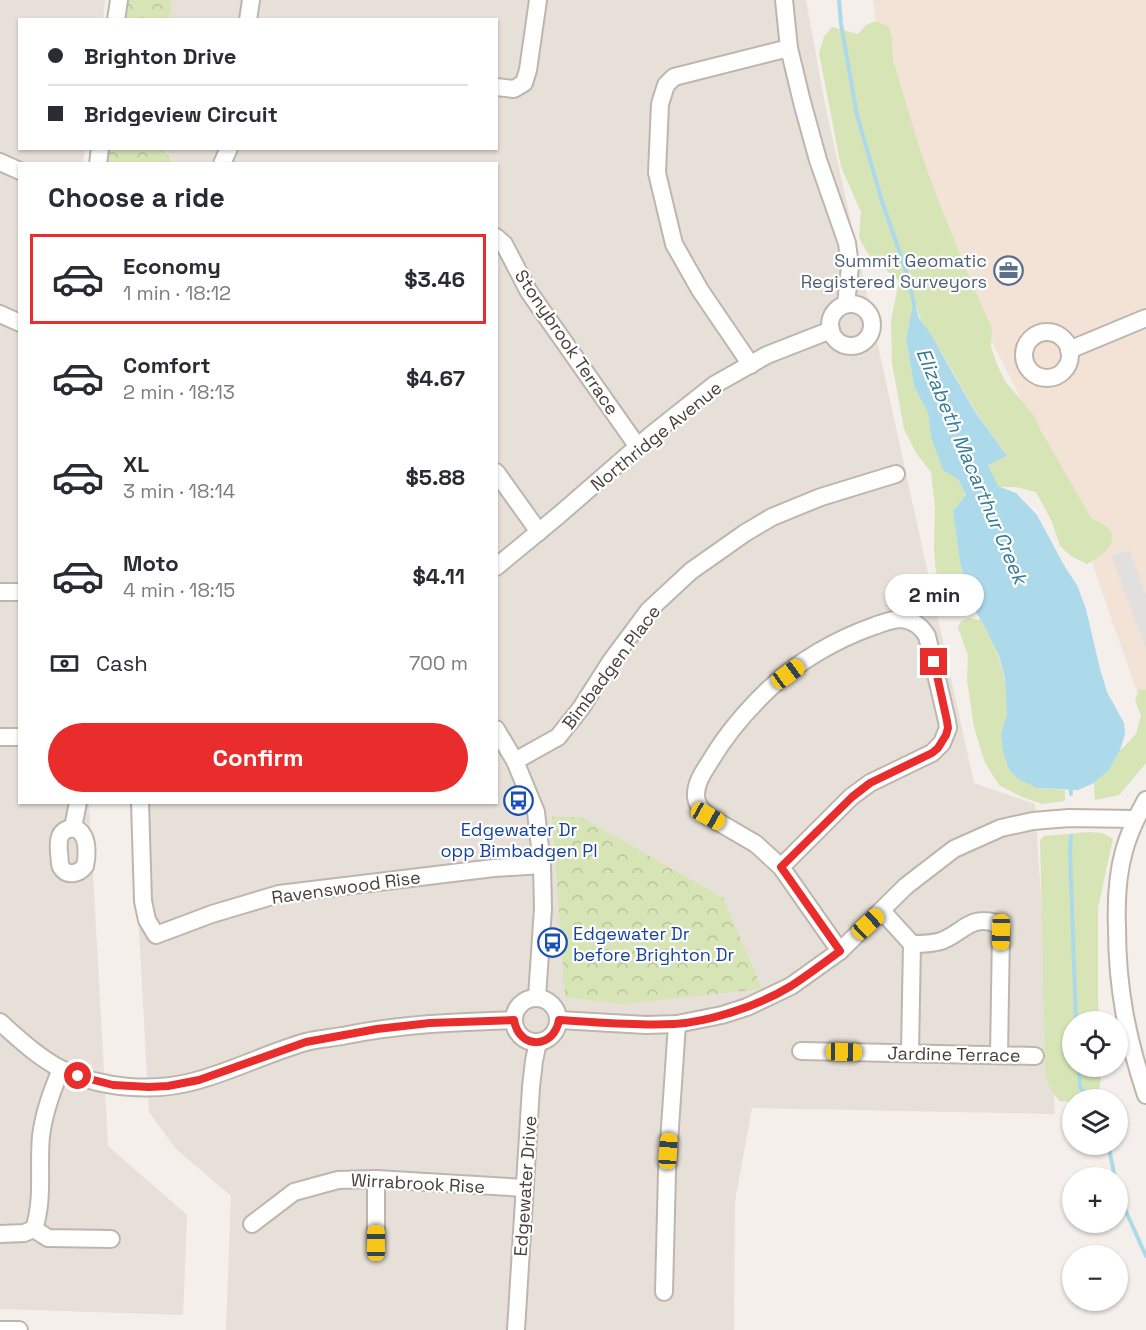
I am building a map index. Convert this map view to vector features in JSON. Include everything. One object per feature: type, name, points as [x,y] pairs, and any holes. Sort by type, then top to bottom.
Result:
[{"type":"street","points":[[116,18],[119,0]]},
{"type":"street","points":[[248,18],[251,0]]},
{"type":"street","points":[[498,87],[514,89],[524,83],[538,0]]},
{"type":"street","points":[[784,0],[789,48],[802,102],[818,160],[847,243],[850,266],[846,304]]},
{"type":"street","points":[[751,365],[700,290],[674,244],[657,173],[660,104],[666,85],[674,77],[789,48]]},
{"type":"street","points":[[0,162],[18,170]]},
{"type":"street","name":"Stonybrook Terrace","points":[[498,239],[504,244],[529,291],[638,447]]},
{"type":"street","points":[[846,304],[856,304],[865,309],[872,321],[869,335],[862,342],[853,345],[839,342],[831,330],[833,314],[846,304]]},
{"type":"street","points":[[0,314],[18,322]]},
{"type":"street","points":[[1069,350],[1146,318]]},
{"type":"street","name":"Northridge Avenue","points":[[498,565],[651,435],[714,385],[767,355],[831,330]]},
{"type":"street","name":"Bimbadgen Place","points":[[515,762],[558,737],[581,708],[611,661],[649,610],[691,572],[745,533],[772,517],[821,497],[896,474]]},
{"type":"street","points":[[498,475],[539,532]]},
{"type":"street","points":[[0,592],[18,592]]},
{"type":"street","points":[[781,867],[852,797],[870,783],[932,753],[942,742],[948,728],[943,699],[927,636],[913,622],[899,619],[867,629],[827,648],[771,687],[731,730],[700,778],[696,796],[699,806],[708,816],[756,844],[781,867],[840,951]]},
{"type":"street","points":[[498,732],[515,762],[536,812],[542,865],[543,908],[537,997]]},
{"type":"street","points":[[0,737],[18,737]]},
{"type":"street","points":[[1146,800],[1124,850],[1116,906],[1117,960],[1124,1018],[1146,1095]]},
{"type":"street","points":[[73,828],[78,804]]},
{"type":"street","name":"Ravenswood Rise","points":[[141,804],[143,901],[147,920],[156,935],[212,914],[279,894],[494,868],[542,865]]},
{"type":"street","points":[[559,1020],[646,1025],[677,1024],[722,1015],[747,1007],[791,986],[840,951],[906,886],[954,849],[1001,828],[1033,821],[1136,819]]},
{"type":"street","points":[[882,911],[912,944],[910,1053]]},
{"type":"street","points":[[912,944],[939,942],[974,923],[986,920],[996,923],[1001,932],[999,1055]]},
{"type":"street","points":[[537,997],[544,998],[555,1007],[559,1020],[555,1033],[550,1038],[538,1042],[526,1040],[521,1036],[514,1020],[520,1004],[537,997]]},
{"type":"street","points":[[0,1022],[32,1050],[62,1069],[97,1082],[149,1087],[199,1080],[306,1042],[377,1029],[430,1023],[514,1020]]},
{"type":"street","points":[[664,1292],[667,1173],[677,1024]]},
{"type":"street","name":"Edgewater Drive","points":[[516,1330],[531,1087],[538,1042]]},
{"type":"street","name":"Jardine Terrace","points":[[801,1051],[1035,1056]]},
{"type":"street","points":[[0,1234],[24,1233],[34,1229],[39,1215],[41,1138],[44,1118],[49,1097],[62,1069]]},
{"type":"street","points":[[376,1179],[376,1243]]},
{"type":"street","name":"Wirrabrook Rise","points":[[252,1224],[294,1192],[338,1180],[376,1179],[525,1188]]},
{"type":"street","points":[[34,1229],[48,1238],[111,1239]]},
{"type":"street","points":[[0,1330],[19,1330]]},
{"type":"shaded area","points":[[0,0],[105,0],[103,18],[18,18],[18,150],[85,150],[83,162],[18,162],[18,804],[89,804],[108,1146],[187,1215],[183,1315],[0,1309]]},
{"type":"shaded area","points":[[172,0],[806,0],[825,104],[974,783],[1035,804],[1055,1114],[752,1108],[735,1202],[734,1330],[226,1330],[231,1196],[175,1148],[149,1112],[132,804],[498,804],[498,162],[173,162],[166,150],[498,150],[498,18],[170,18]]},
{"type":"shaded area","points":[[873,0],[1146,0],[1146,713],[1084,540],[1017,391],[960,279],[876,21]]},
{"type":"shaded area","points":[[1129,550],[1146,595],[1146,648],[1111,556]]},
{"type":"green space","points":[[127,0],[172,0],[170,18],[125,18]]},
{"type":"green space","points":[[876,21],[889,27],[893,60],[921,153],[972,284],[992,328],[991,347],[996,362],[1005,381],[1035,417],[1092,519],[1103,524],[1112,536],[1112,542],[1103,553],[1087,564],[1071,556],[1060,546],[1052,522],[1036,492],[1016,487],[998,487],[988,465],[1007,456],[974,409],[921,320],[914,300],[906,339],[914,386],[928,412],[931,437],[958,478],[966,496],[953,511],[960,562],[968,592],[954,597],[944,593],[936,572],[935,507],[931,472],[916,453],[904,429],[892,363],[891,321],[899,281],[869,255],[859,238],[861,212],[841,167],[819,53],[824,37],[832,27],[858,34],[866,25]]},
{"type":"green space","points":[[109,150],[165,150],[172,162],[107,162]]},
{"type":"green space","points":[[969,618],[981,620],[1001,664],[1006,687],[1007,711],[1001,734],[1037,788],[1065,790],[1065,801],[1042,804],[1022,797],[999,785],[985,763],[974,727],[967,680],[968,655],[958,628],[961,621]]},
{"type":"green space","points":[[1139,689],[1146,690],[1146,763],[1119,795],[1095,800],[1094,783],[1109,770],[1120,750],[1136,734],[1141,715],[1135,701]]},
{"type":"green space","points":[[552,816],[583,818],[723,898],[762,989],[623,1004],[565,997]]},
{"type":"green space","points":[[1089,832],[1102,833],[1113,839],[1098,908],[1099,1011],[1062,1011],[1062,1077],[1101,1077],[1099,1089],[1062,1089],[1062,1101],[1048,1085],[1046,1074],[1040,840],[1044,836]]},
{"type":"water","points":[[914,299],[919,318],[974,410],[1007,456],[988,465],[998,486],[1016,493],[1037,515],[1077,585],[1086,609],[1107,692],[1124,723],[1125,734],[1120,750],[1109,770],[1094,783],[1078,790],[1037,788],[1017,778],[1009,769],[1003,752],[1001,734],[1007,713],[1005,679],[999,656],[970,602],[960,562],[953,511],[966,495],[958,479],[943,470],[931,437],[928,413],[914,386],[906,339]]},
{"type":"waterway","name":"Elizabeth Macarthur Creek","points":[[839,0],[857,115],[881,198],[907,274],[914,304]]},
{"type":"waterway","name":"Elizabeth Macarthur Creek","points":[[1070,784],[1071,794]]},
{"type":"waterway","name":"Elizabeth Macarthur Creek","points":[[1071,836],[1076,1011]]},
{"type":"waterway","name":"Elizabeth Macarthur Creek","points":[[1080,1077],[1081,1089]]},
{"type":"waterway","name":"Elizabeth Macarthur Creek","points":[[1110,1155],[1113,1167]]},
{"type":"waterway","name":"Elizabeth Macarthur Creek","points":[[1128,1216],[1146,1256]]},
{"type":"place","name":"Summit Geomatic Registered Surveyors","points":[[1008,270]]},
{"type":"place","name":"Edgewater Dr opp Bimbadgen Pl","points":[[519,800]]},
{"type":"place","name":"Edgewater Dr before Brighton Dr","points":[[552,943]]},
{"type":"route","points":[[78,1076],[113,1085],[168,1086],[199,1080],[306,1042],[377,1029],[430,1023],[514,1020],[521,1036],[526,1040],[538,1042],[550,1038],[555,1033],[559,1020],[646,1025],[677,1024],[722,1015],[770,997],[791,986],[840,951],[781,867],[846,802],[870,783],[938,748],[948,728],[934,662]]}]
